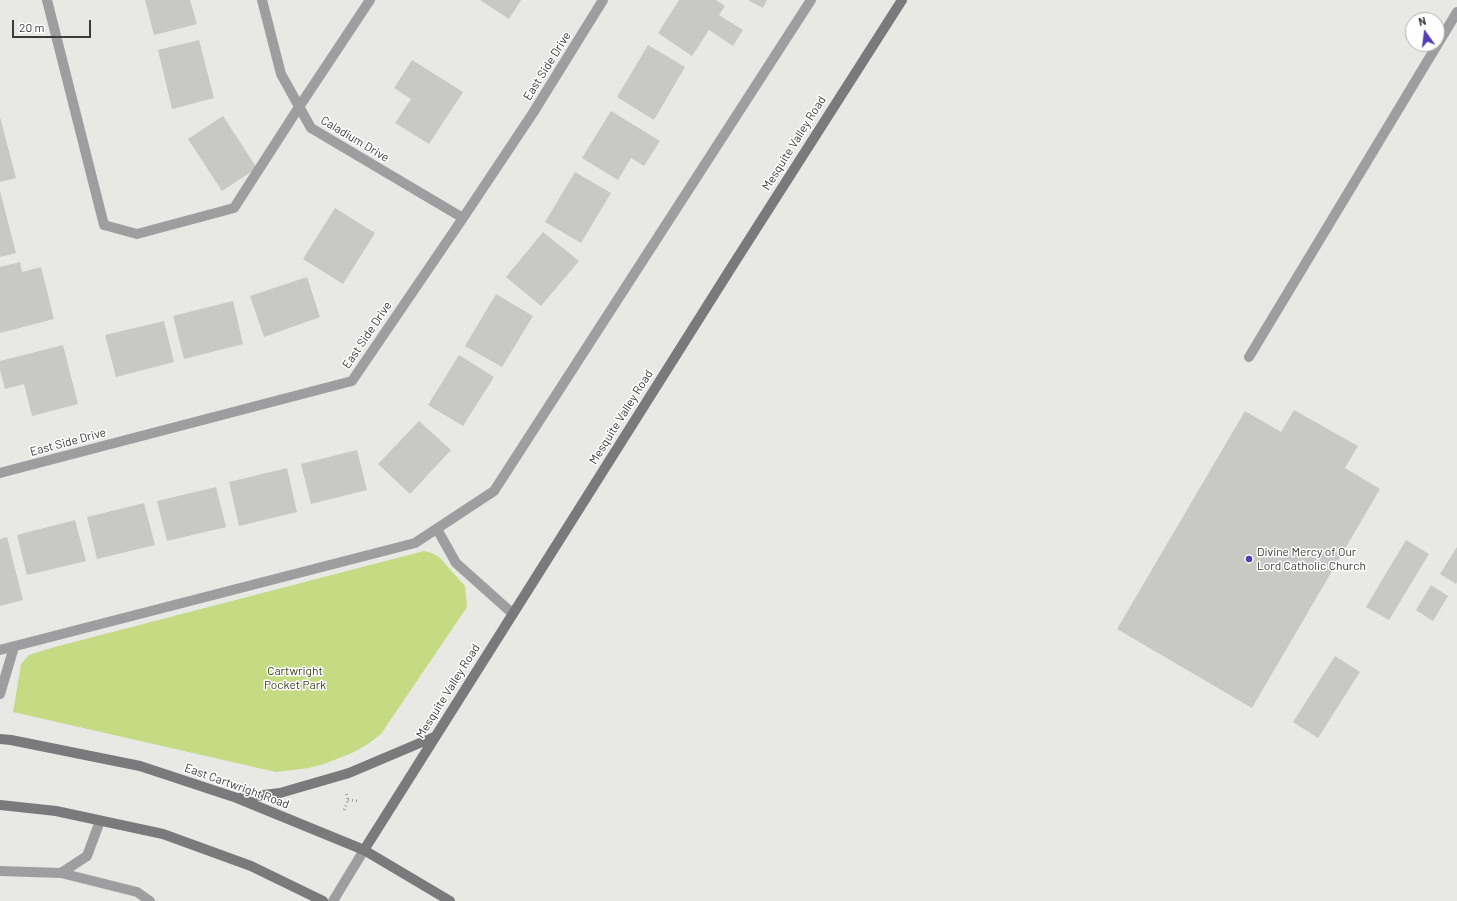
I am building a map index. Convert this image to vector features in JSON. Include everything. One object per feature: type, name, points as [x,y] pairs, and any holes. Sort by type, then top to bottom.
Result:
[{"type":"main road","name":"Mesquite Valley Road","points":[[364,850],[512,613],[902,0]]},
{"type":"main road","points":[[237,798],[280,793],[350,773],[434,737]]},
{"type":"main road","name":"East Cartwright Road","points":[[0,739],[140,766],[237,798],[364,850],[450,901]]},
{"type":"main road","points":[[0,806],[56,811],[163,834],[251,866],[323,901]]},
{"type":"street","points":[[47,0],[104,225],[137,234],[234,208],[370,0]]},
{"type":"street","name":"Caladium Drive","points":[[262,0],[281,74],[311,128],[463,218]]},
{"type":"street","name":"East Side Drive","points":[[0,473],[352,381],[533,112],[603,0]]},
{"type":"street","points":[[0,650],[415,544],[494,491],[811,0]]},
{"type":"street","points":[[1249,357],[1457,12]]},
{"type":"street","points":[[437,529],[456,563],[512,613]]},
{"type":"street","points":[[0,694],[14,647]]},
{"type":"street","points":[[61,874],[87,856],[100,821]]},
{"type":"street","points":[[333,901],[364,850]]},
{"type":"street","points":[[0,871],[61,874],[137,892],[150,901]]},
{"type":"path","points":[[344,789],[348,800],[344,810]]},
{"type":"path","points":[[348,800],[360,802]]},
{"type":"green space","name":"Cartwright Pocket Park","points":[[424,551],[439,557],[465,586],[467,607],[381,734],[368,744],[352,753],[324,764],[309,768],[276,772],[13,712],[21,664],[29,655]]},
{"type":"building","points":[[145,0],[190,0],[197,24],[154,35]]},
{"type":"building","points":[[480,0],[521,0],[509,19]]},
{"type":"building","points":[[679,0],[716,0],[725,6],[719,15],[743,30],[733,46],[709,30],[692,56],[658,33]]},
{"type":"building","points":[[748,0],[767,0],[763,8]]},
{"type":"building","points":[[199,40],[214,98],[172,109],[158,50]]},
{"type":"building","points":[[648,45],[685,67],[654,120],[617,97]]},
{"type":"building","points":[[412,60],[463,92],[429,144],[395,123],[411,99],[394,88]]},
{"type":"building","points":[[611,111],[660,141],[644,166],[631,158],[618,180],[582,158]]},
{"type":"building","points":[[223,116],[257,168],[222,191],[188,139]]},
{"type":"building","points":[[0,117],[16,178],[0,182]]},
{"type":"building","points":[[575,172],[611,193],[581,243],[545,222]]},
{"type":"building","points":[[0,191],[16,253],[0,257]]},
{"type":"building","points":[[335,208],[375,233],[343,284],[303,259]]},
{"type":"building","points":[[543,232],[579,261],[541,306],[506,277]]},
{"type":"building","points":[[20,262],[22,272],[41,267],[54,319],[0,333],[0,267]]},
{"type":"building","points":[[307,277],[320,317],[264,337],[250,296]]},
{"type":"building","points":[[496,294],[533,316],[502,367],[465,346]]},
{"type":"building","points":[[233,301],[243,344],[184,359],[173,316]]},
{"type":"building","points":[[164,321],[174,362],[116,377],[105,335]]},
{"type":"building","points":[[63,345],[78,404],[32,416],[24,384],[5,389],[0,370],[0,361]]},
{"type":"building","points":[[459,355],[494,377],[463,426],[428,405]]},
{"type":"building","name":"Divine Mercy of Our Lord Catholic Church","points":[[1294,410],[1358,446],[1345,468],[1380,489],[1252,708],[1117,629],[1245,411],[1281,432]]},
{"type":"building","points":[[419,421],[451,450],[410,494],[378,464]]},
{"type":"building","points":[[357,450],[367,490],[311,504],[301,464]]},
{"type":"building","points":[[287,468],[297,512],[239,526],[229,482]]},
{"type":"building","points":[[216,487],[226,527],[167,541],[157,501]]},
{"type":"building","points":[[144,503],[155,545],[97,559],[87,517]]},
{"type":"building","points":[[75,520],[86,561],[27,575],[17,535]]},
{"type":"building","points":[[7,537],[23,600],[0,606],[0,539]]},
{"type":"building","points":[[1406,540],[1429,554],[1389,620],[1366,607]]},
{"type":"building","points":[[1457,547],[1457,582],[1456,584],[1440,574]]},
{"type":"building","points":[[1431,585],[1448,596],[1433,621],[1416,610]]},
{"type":"building","points":[[1335,656],[1360,672],[1318,738],[1293,722]]},
{"type":"place","name":"Divine Mercy of Our Lord Catholic Church","points":[[1249,559]]}]
